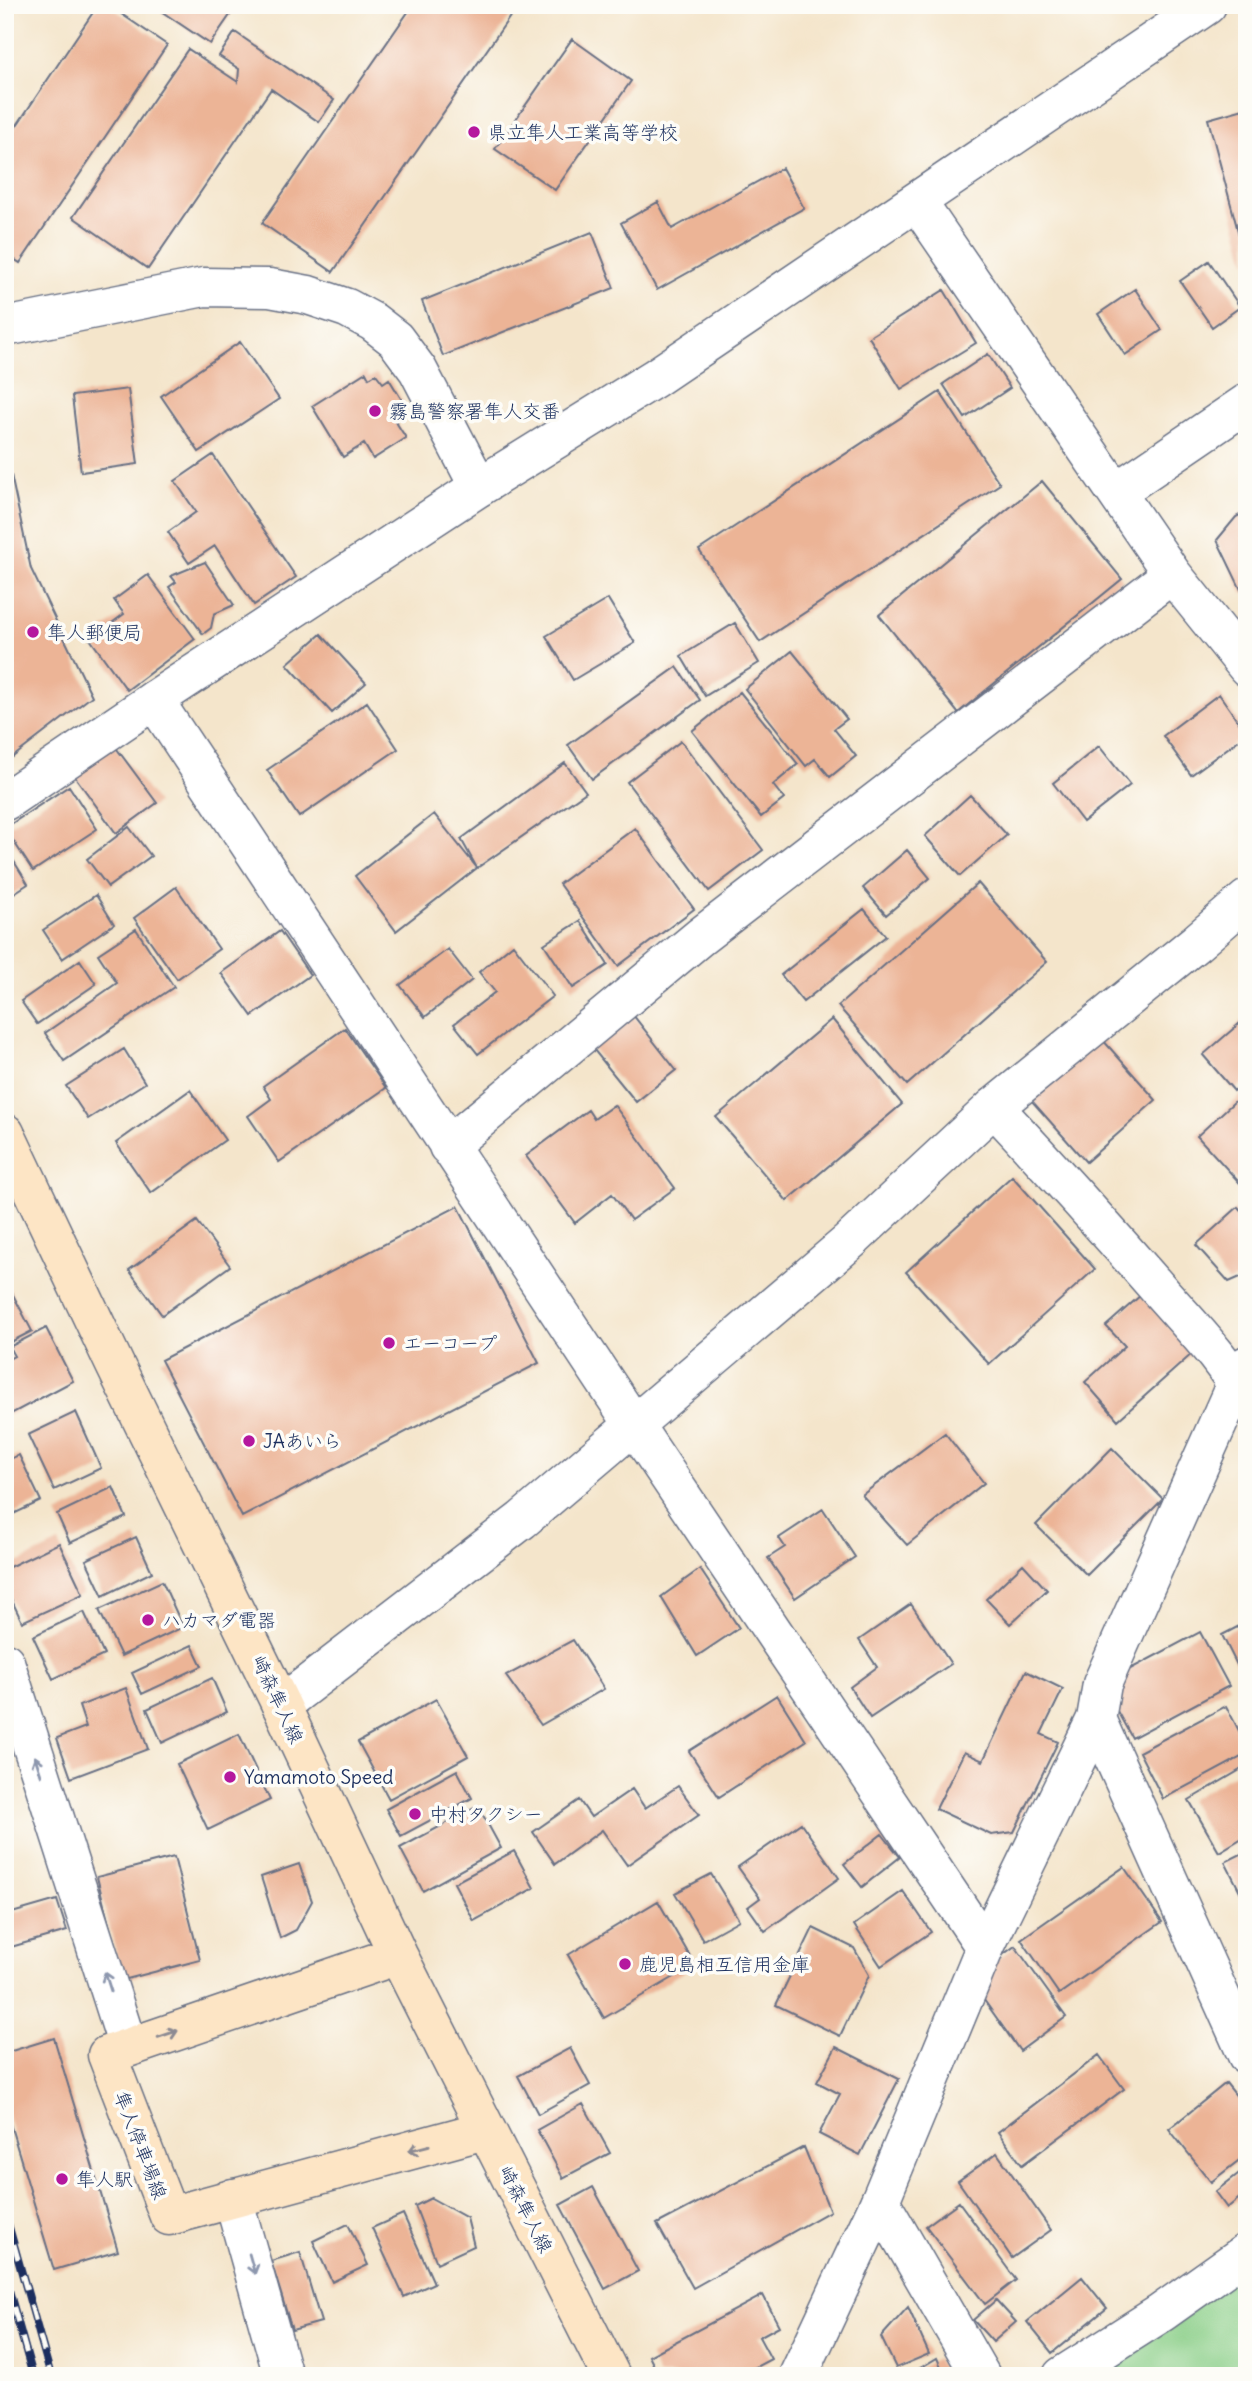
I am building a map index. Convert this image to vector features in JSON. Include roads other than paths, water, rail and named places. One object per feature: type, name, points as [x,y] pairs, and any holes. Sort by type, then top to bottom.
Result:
[{"type":"main road","name":"崎森隼人線","points":[[5,1133],[281,1705],[398,1955],[611,2376]]},
{"type":"main road","points":[[128,2047],[398,1955]]},
{"type":"main road","name":"隼人停車場線","points":[[128,2047],[107,2055],[169,2216],[485,2130]]},
{"type":"street","points":[[5,802],[154,700],[479,487],[655,378],[1207,5]]},
{"type":"street","points":[[917,202],[1172,574],[1247,667]]},
{"type":"street","points":[[5,327],[204,287],[270,288],[308,295],[373,322],[395,339],[418,370],[479,487]]},
{"type":"street","points":[[1116,492],[1247,402]]},
{"type":"street","points":[[449,1146],[700,937],[1172,574]]},
{"type":"street","points":[[154,700],[634,1425],[985,1947]]},
{"type":"street","points":[[281,1705],[522,1520],[849,1242],[994,1107],[1247,899]]},
{"type":"street","points":[[797,2376],[880,2202],[985,1947],[1096,1719],[1102,1684],[1243,1383],[1108,1230],[994,1107]]},
{"type":"street","points":[[5,1661],[128,2047]]},
{"type":"street","points":[[1096,1719],[1247,2055]]},
{"type":"street","points":[[233,2198],[283,2376]]},
{"type":"street","points":[[880,2202],[981,2376]]},
{"type":"street","points":[[1062,2376],[1161,2313],[1247,2252]]},
{"type":"railway","points":[[5,2213],[51,2376]]},
{"type":"railway","points":[[5,2276],[33,2376]]},
{"type":"place","name":"県立隼人工業高等学校","points":[[474,132]]},
{"type":"place","name":"霧島警察署隼人交番","points":[[375,411]]},
{"type":"place","name":"隼人郵便局","points":[[33,632]]},
{"type":"place","name":"エーコープ","points":[[389,1343]]},
{"type":"place","name":"JAあいら","points":[[249,1441]]},
{"type":"place","name":"ハカマダ電器","points":[[148,1620]]},
{"type":"place","name":"Yamamoto Speed","points":[[230,1777]]},
{"type":"place","name":"中村タクシー","points":[[415,1814]]},
{"type":"place","name":"鹿児島相互信用金庫","points":[[625,1964]]},
{"type":"place","name":"隼人駅","points":[[62,2179]]}]
